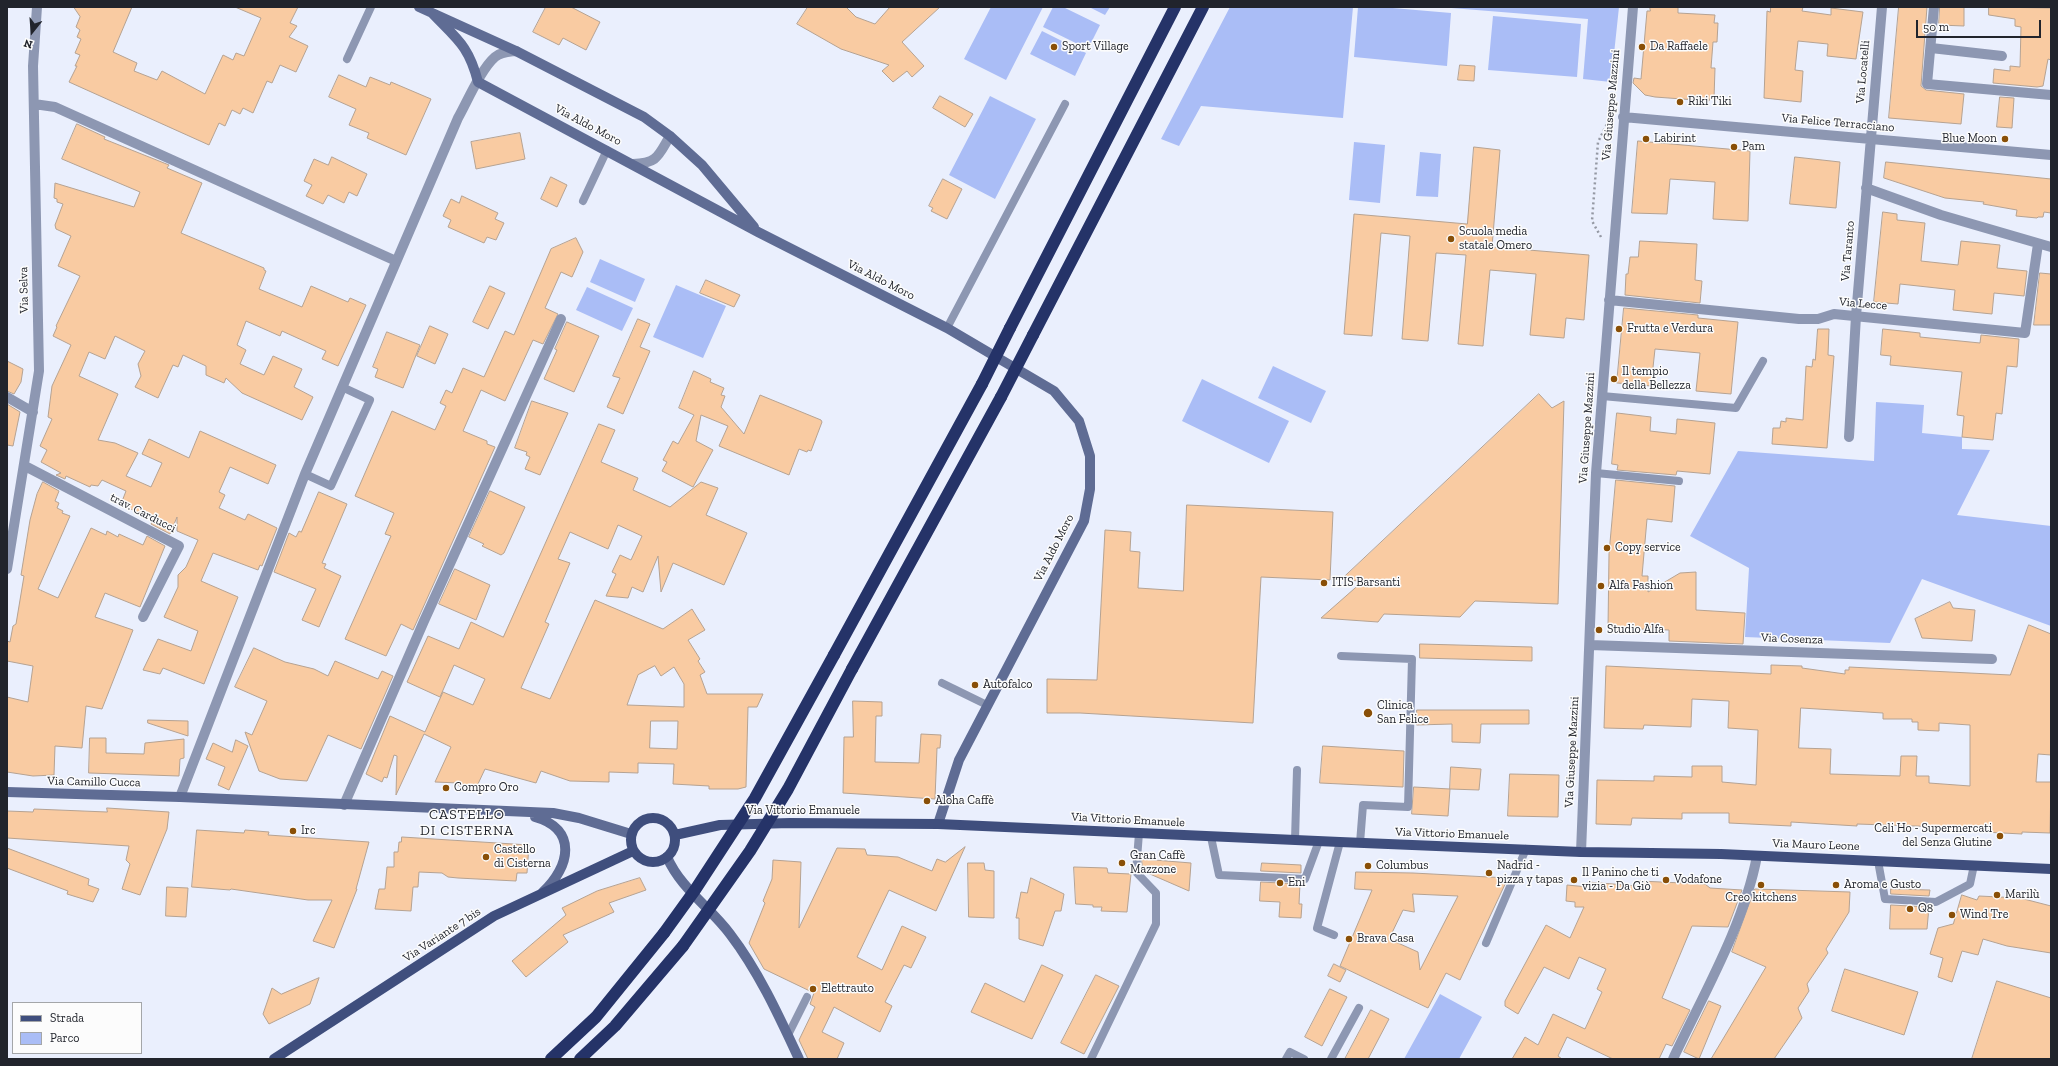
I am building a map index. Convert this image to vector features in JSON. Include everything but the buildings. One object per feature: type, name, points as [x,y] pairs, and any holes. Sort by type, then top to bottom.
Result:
[{"type":"highway","points":[[551,1059],[596,1017],[664,933],[695,890],[755,798],[982,384],[1175,7]]},
{"type":"highway","points":[[580,1059],[615,1026],[683,946],[754,845],[788,789],[1001,397],[1203,7]]},
{"type":"main road","points":[[653,817],[667,822],[675,835],[674,847],[667,857],[662,860],[649,862],[643,860],[633,851],[630,840],[634,828],[639,822],[653,817]]},
{"type":"main road","name":"Via Vittorio Emanuele","points":[[675,835],[720,825],[790,823],[938,824],[1581,852]]},
{"type":"main road","name":"Via Variante 7 bis","points":[[274,1059],[494,916],[633,851]]},
{"type":"main road","name":"Via Mauro Leone","points":[[1581,852],[1757,856],[2051,869]]},
{"type":"street","name":"Via Selva","points":[[7,569],[8,553],[25,466],[39,371],[33,66],[37,7]]},
{"type":"street","name":"Via Aldo Moro","points":[[419,7],[516,51],[644,117],[670,136],[702,165],[758,232]]},
{"type":"street","name":"Via Giuseppe Mazzini","points":[[1581,852],[1596,473],[1623,117],[1633,7]]},
{"type":"street","name":"Via Locatelli","points":[[1871,139],[1882,7]]},
{"type":"street","points":[[1934,7],[1927,84],[2051,95]]},
{"type":"street","name":"Via Aldo Moro","points":[[433,14],[466,48],[473,63],[478,82],[758,232],[947,328],[1054,391],[1079,421],[1090,456],[1090,490],[1084,521],[959,760],[938,824]]},
{"type":"street","points":[[1931,48],[2002,56]]},
{"type":"street","points":[[180,797],[305,474],[458,118],[478,82],[494,58],[503,53],[516,51]]},
{"type":"street","points":[[34,104],[55,108],[396,261]]},
{"type":"street","name":"Via Felice Terracciano","points":[[1623,117],[2051,155]]},
{"type":"street","points":[[633,164],[647,164],[657,158],[670,136]]},
{"type":"street","name":"Via Taranto","points":[[1849,437],[1856,316],[1871,139]]},
{"type":"street","points":[[1866,188],[1941,215],[2051,247]]},
{"type":"street","name":"Via Lecce","points":[[1609,300],[1800,319],[1818,319],[1834,314],[2025,333],[2038,244]]},
{"type":"street","points":[[344,805],[424,621],[562,319]]},
{"type":"street","points":[[7,397],[33,412]]},
{"type":"street","name":"trav. Carducci","points":[[25,466],[179,546],[143,618]]},
{"type":"street","name":"Via Cosenza","points":[[1590,645],[1992,659]]},
{"type":"street","name":"Via Camillo Cucca","points":[[7,792],[180,797],[520,812]]},
{"type":"street","points":[[520,812],[554,813],[579,818],[631,834]]},
{"type":"street","points":[[520,812],[547,820],[554,824],[564,840],[565,852],[561,869],[556,879],[543,892]]},
{"type":"street","points":[[1673,1059],[1741,914],[1752,884],[1757,856]]},
{"type":"street","points":[[667,857],[673,871],[682,884],[720,922],[744,953],[770,997],[799,1059]]},
{"type":"lane","points":[[346,59],[371,7]]},
{"type":"lane","points":[[947,328],[1065,104]]},
{"type":"lane","points":[[583,200],[607,150]]},
{"type":"lane","points":[[1602,396],[1736,408],[1763,361]]},
{"type":"lane","points":[[305,474],[332,486],[370,400],[342,387]]},
{"type":"lane","points":[[1596,473],[1678,481]]},
{"type":"lane","points":[[1341,656],[1412,659],[1408,807],[1362,805],[1360,843]]},
{"type":"lane","points":[[942,683],[987,705]]},
{"type":"lane","points":[[1295,840],[1297,770]]},
{"type":"lane","points":[[1091,1059],[1156,924],[1156,893],[1136,872],[1139,833]]},
{"type":"lane","points":[[1211,837],[1219,875],[1306,878],[1319,841]]},
{"type":"lane","points":[[1334,935],[1317,928],[1340,842]]},
{"type":"lane","points":[[1486,943],[1526,850]]},
{"type":"lane","points":[[1878,861],[1885,900],[1936,902],[1970,884],[1974,865]]},
{"type":"lane","points":[[788,1035],[807,997]]},
{"type":"lane","points":[[1331,1059],[1359,1008]]},
{"type":"lane","points":[[1286,1059],[1290,1052],[1304,1059]]},
{"type":"path","points":[[1605,243],[1592,221],[1598,142],[1611,116]]},
{"type":"green space","points":[[991,7],[1043,7],[1006,80],[964,59]]},
{"type":"green space","points":[[1053,7],[1063,7],[1100,25],[1088,49],[1043,27]]},
{"type":"green space","points":[[1089,7],[1110,7],[1105,15]]},
{"type":"green space","points":[[1230,7],[1353,7],[1343,118],[1201,106],[1179,146],[1161,139]]},
{"type":"green space","points":[[1358,7],[1381,7],[1451,13],[1447,66],[1354,57]]},
{"type":"green space","points":[[1439,7],[1619,7],[1611,82],[1583,79],[1588,19]]},
{"type":"green space","points":[[1493,16],[1581,24],[1577,77],[1488,70]]},
{"type":"green space","points":[[1042,31],[1086,53],[1075,76],[1030,54]]},
{"type":"green space","points":[[990,96],[1036,119],[995,199],[949,175]]},
{"type":"green space","points":[[1354,142],[1385,145],[1380,203],[1349,200]]},
{"type":"green space","points":[[1420,152],[1441,154],[1438,197],[1416,196]]},
{"type":"green space","points":[[600,259],[645,279],[635,302],[590,282]]},
{"type":"green space","points":[[676,285],[726,306],[703,358],[653,337]]},
{"type":"green space","points":[[587,287],[633,308],[622,331],[576,310]]},
{"type":"green space","points":[[1273,366],[1326,391],[1311,423],[1258,398]]},
{"type":"green space","points":[[1202,379],[1289,421],[1269,463],[1182,421]]},
{"type":"green space","points":[[1876,402],[1924,405],[1922,433],[1962,437],[1962,449],[1990,450],[1957,515],[2051,526],[2051,626],[1922,579],[1890,643],[1745,637],[1749,568],[1690,536],[1738,451],[1874,461]]},
{"type":"green space","points":[[1440,994],[1482,1017],[1459,1059],[1404,1059]]},
{"type":"place","name":"Sport Village","points":[[1054,47]]},
{"type":"place","name":"Da Raffaele","points":[[1642,47]]},
{"type":"place","name":"Riki Tiki","points":[[1680,102]]},
{"type":"place","name":"Labirint","points":[[1646,139]]},
{"type":"place","name":"Blue Moon","points":[[2005,139]]},
{"type":"place","name":"Pam","points":[[1734,147]]},
{"type":"place","name":"Scuola media statale Omero","points":[[1451,239]]},
{"type":"place","name":"Frutta e Verdura","points":[[1619,329]]},
{"type":"place","name":"Il tempio della Bellezza","points":[[1614,379]]},
{"type":"place","name":"Copy service","points":[[1607,548]]},
{"type":"place","name":"ITIS Barsanti","points":[[1324,583]]},
{"type":"place","name":"Alfa Fashion","points":[[1601,586]]},
{"type":"place","name":"Studio Alfa","points":[[1599,630]]},
{"type":"place","name":"Autofalco","points":[[975,685]]},
{"type":"place","name":"Clinica San Felice","points":[[1368,713]]},
{"type":"place","name":"Compro Oro","points":[[446,788]]},
{"type":"place","name":"Aloha Caffè","points":[[927,801]]},
{"type":"place","name":"Irc","points":[[293,831]]},
{"type":"place","name":"Celi Ho - Supermercati del Senza Glutine","points":[[2000,836]]},
{"type":"place","name":"Castello di Cisterna","points":[[486,857]]},
{"type":"place","name":"Gran Caffè Mazzone","points":[[1122,863]]},
{"type":"place","name":"Columbus","points":[[1368,866]]},
{"type":"place","name":"Nadrid - pizza y tapas","points":[[1489,873]]},
{"type":"place","name":"Il Panino che ti vizia - Da Giò","points":[[1574,880]]},
{"type":"place","name":"Vodafone","points":[[1666,880]]},
{"type":"place","name":"Eni","points":[[1280,883]]},
{"type":"place","name":"Creo kitchens","points":[[1761,885]]},
{"type":"place","name":"Aroma e Gusto","points":[[1836,885]]},
{"type":"place","name":"Marilù","points":[[1997,895]]},
{"type":"place","name":"Q8","points":[[1910,909]]},
{"type":"place","name":"Wind Tre","points":[[1952,915]]},
{"type":"place","name":"Brava Casa","points":[[1349,939]]},
{"type":"place","name":"Elettrauto","points":[[813,989]]},
{"type":"district","name":"CASTELLO DI CISTERNA","points":[[467,824]]}]
